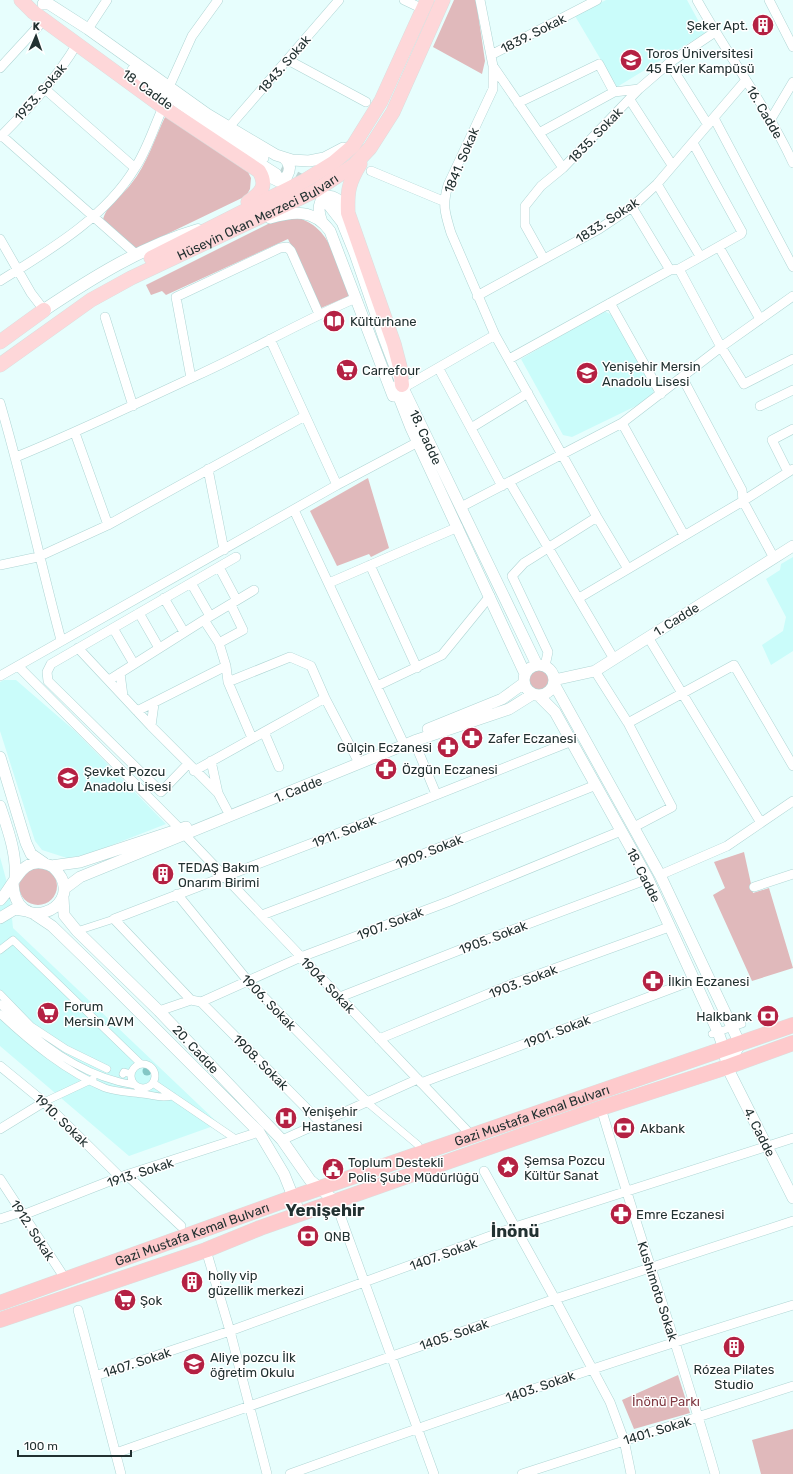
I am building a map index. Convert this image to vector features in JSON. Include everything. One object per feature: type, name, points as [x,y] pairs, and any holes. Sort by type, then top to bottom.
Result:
[{"type":"highway","name":"Gazi Mustafa Kemal Bulvarı","points":[[0,1303],[294,1197],[793,1025]]},
{"type":"highway","name":"Gazi Mustafa Kemal Bulvarı","points":[[0,1320],[206,1250],[335,1201],[601,1108],[727,1067],[793,1043]]},
{"type":"main road","points":[[0,342],[90,279],[182,234],[224,221],[262,191],[264,185],[259,171],[163,107],[44,20],[21,0]]},
{"type":"main road","name":"Hüseyin Okan Merzeci Bulvarı","points":[[0,365],[91,300],[131,278],[315,191],[354,165],[370,148],[393,112],[443,0]]},
{"type":"main road","name":"Hüseyin Okan Merzeci Bulvarı","points":[[0,354],[98,285],[304,181],[333,163],[353,146],[368,124],[381,101],[425,5]]},
{"type":"main road","points":[[370,148],[350,180],[347,194],[348,213],[371,284],[394,344],[403,387]]},
{"type":"main road","points":[[0,376],[90,311],[129,288],[189,259],[248,223]]},
{"type":"street","name":"18. Cadde","points":[[21,0],[185,115],[280,167]]},
{"type":"street","points":[[88,29],[107,0]]},
{"type":"street","points":[[170,87],[192,36],[218,0]]},
{"type":"street","name":"1843. Sokak","points":[[229,127],[339,0]]},
{"type":"street","points":[[404,0],[425,5]]},
{"type":"street","name":"1841. Sokak","points":[[480,0],[493,66],[493,89],[448,185],[443,202],[451,233],[495,335],[597,517],[628,569]]},
{"type":"street","name":"1839. Sokak","points":[[490,55],[597,0]]},
{"type":"street","name":"16. Cadde","points":[[697,0],[715,32],[771,119],[792,156]]},
{"type":"street","points":[[769,0],[793,46]]},
{"type":"street","name":"18. Cadde","points":[[41,1],[214,128],[280,167]]},
{"type":"street","points":[[41,1],[49,4],[88,29],[229,127],[280,167],[331,155],[344,147],[368,124]]},
{"type":"street","points":[[0,68],[44,20]]},
{"type":"street","name":"1835. Sokak","points":[[544,259],[525,225],[525,206],[541,186],[563,168],[639,89],[669,63],[715,32]]},
{"type":"street","name":"1953. Sokak","points":[[1,136],[45,89],[64,66],[77,44]]},
{"type":"street","points":[[288,60],[366,102]]},
{"type":"street","points":[[669,63],[708,125]]},
{"type":"street","points":[[518,103],[599,64],[614,92]]},
{"type":"street","points":[[493,66],[563,168]]},
{"type":"street","name":"1833. Sokak","points":[[477,296],[599,229],[632,207],[657,184],[746,80]]},
{"type":"street","points":[[771,119],[793,82]]},
{"type":"street","points":[[45,89],[135,168]]},
{"type":"street","points":[[539,133],[614,92],[639,89]]},
{"type":"street","points":[[630,100],[672,165]]},
{"type":"street","points":[[0,281],[19,270],[94,217],[120,188],[135,168],[163,107]]},
{"type":"street","points":[[714,118],[793,267]]},
{"type":"street","points":[[1,136],[137,255]]},
{"type":"street","points":[[508,359],[741,234],[742,232],[693,143]]},
{"type":"street","points":[[259,171],[275,180],[281,180],[287,176],[290,170],[289,164],[280,167]]},
{"type":"street","points":[[371,171],[443,202]]},
{"type":"street","points":[[657,184],[700,256]]},
{"type":"street","points":[[348,213],[340,200],[334,197],[327,197],[318,207],[318,213],[322,222],[333,236],[392,394],[411,428]]},
{"type":"street","name":"18. Cadde","points":[[525,678],[490,596],[411,428],[342,238],[326,207],[342,222],[403,387],[461,507],[541,666]]},
{"type":"street","points":[[632,207],[675,270],[744,384],[793,359]]},
{"type":"street","points":[[248,223],[296,212],[312,215],[322,222]]},
{"type":"street","points":[[0,239],[31,293],[44,310]]},
{"type":"street","points":[[191,378],[176,297],[280,248],[287,247],[291,251],[319,314]]},
{"type":"street","points":[[719,247],[760,319]]},
{"type":"street","points":[[461,507],[622,423],[721,347],[793,296]]},
{"type":"street","points":[[16,457],[75,434],[319,314],[356,298]]},
{"type":"street","points":[[610,303],[661,394]]},
{"type":"street","points":[[105,318],[133,406]]},
{"type":"street","points":[[403,387],[439,369],[495,335]]},
{"type":"street","points":[[270,339],[337,486]]},
{"type":"street","points":[[439,369],[472,428],[506,484],[548,547],[614,659]]},
{"type":"street","points":[[682,377],[742,490],[743,501],[774,558]]},
{"type":"street","points":[[760,406],[793,391]]},
{"type":"street","points":[[472,428],[528,393]]},
{"type":"street","points":[[0,403],[16,457],[38,557],[61,640]]},
{"type":"street","points":[[0,566],[38,557],[108,525],[305,416]]},
{"type":"street","points":[[622,423],[684,535]]},
{"type":"street","points":[[579,598],[743,501],[791,470],[772,440],[793,429]]},
{"type":"street","points":[[75,434],[108,525]]},
{"type":"street","points":[[0,676],[61,640],[418,442]]},
{"type":"street","points":[[208,469],[224,550]]},
{"type":"street","points":[[294,510],[402,740]]},
{"type":"street","points":[[541,666],[548,652],[512,576],[524,563],[597,517]]},
{"type":"street","points":[[329,583],[458,527]]},
{"type":"street","name":"1. Cadde","points":[[554,682],[595,671],[793,546]]},
{"type":"street","points":[[236,557],[51,664],[47,672],[48,681],[161,792],[191,767],[211,761],[325,698]]},
{"type":"street","points":[[370,565],[417,668]]},
{"type":"street","points":[[218,567],[234,602],[243,630],[219,643]]},
{"type":"street","points":[[190,583],[219,643],[226,666],[228,682],[252,738]]},
{"type":"street","points":[[109,680],[184,632],[254,590]]},
{"type":"street","points":[[377,686],[417,668],[442,654],[490,596]]},
{"type":"street","points":[[164,598],[184,632]]},
{"type":"street","points":[[139,613],[159,648]]},
{"type":"street","points":[[113,628],[134,664]]},
{"type":"street","points":[[648,637],[761,823]]},
{"type":"street","points":[[78,648],[151,726],[218,793]]},
{"type":"street","points":[[228,682],[290,657],[311,666],[325,698],[356,759]]},
{"type":"street","points":[[628,723],[734,665],[793,766]]},
{"type":"street","name":"1904. Sokak","points":[[18,666],[183,832],[471,1135]]},
{"type":"street","points":[[137,711],[154,704],[226,666]]},
{"type":"street","points":[[541,666],[552,672],[554,682],[548,693],[536,695],[527,690],[525,678],[532,667],[541,666]]},
{"type":"street","points":[[595,671],[628,723],[672,807],[634,827]]},
{"type":"street","points":[[120,673],[123,696]]},
{"type":"street","name":"1. Cadde","points":[[48,864],[80,862],[183,832],[227,810],[502,699],[525,678]]},
{"type":"street","name":"18. Cadde","points":[[554,682],[660,874],[737,1026],[740,1044]]},
{"type":"street","name":"18. Cadde","points":[[536,695],[555,712],[648,879],[694,980],[715,1033],[724,1049],[727,1067]]},
{"type":"street","name":"1. Cadde","points":[[64,893],[80,877],[183,832],[414,741],[509,709],[536,695]]},
{"type":"street","points":[[151,726],[154,704]]},
{"type":"street","points":[[264,732],[279,766]]},
{"type":"street","points":[[414,741],[436,794]]},
{"type":"street","name":"1911. Sokak","points":[[114,919],[572,741]]},
{"type":"street","points":[[0,757],[26,843],[31,854],[48,864],[61,876],[64,893],[58,905],[44,914],[15,910],[0,918]]},
{"type":"street","points":[[211,761],[218,793],[227,810]]},
{"type":"street","name":"1909. Sokak","points":[[262,916],[596,785]]},
{"type":"street","points":[[660,874],[727,846],[793,801]]},
{"type":"street","points":[[0,806],[15,858],[14,896],[17,903],[31,912]]},
{"type":"street","name":"1907. Sokak","points":[[201,1002],[301,957],[450,901],[621,831]]},
{"type":"street","points":[[0,900],[9,890],[17,874],[25,866],[34,863],[48,864]]},
{"type":"street","points":[[754,887],[793,874]]},
{"type":"street","name":"1905. Sokak","points":[[340,997],[480,942],[648,879]]},
{"type":"street","name":"20. Cadde","points":[[64,893],[64,915],[77,931],[159,1011],[282,1140],[320,1189],[335,1201]]},
{"type":"street","name":"1906. Sokak","points":[[177,894],[248,982],[368,1103]]},
{"type":"street","name":"20. Cadde","points":[[31,912],[52,926],[259,1132],[284,1174],[300,1214]]},
{"type":"street","points":[[77,931],[114,919],[191,1000]]},
{"type":"street","name":"1903. Sokak","points":[[379,1039],[512,984],[669,927]]},
{"type":"street","points":[[0,950],[13,940],[141,1064]]},
{"type":"street","name":"1901. Sokak","points":[[282,1140],[320,1122],[420,1081],[694,980]]},
{"type":"street","points":[[0,994],[31,1026],[66,1049],[107,1069]]},
{"type":"street","points":[[159,1011],[191,1000],[201,1002]]},
{"type":"street","name":"1908. Sokak","points":[[201,1002],[320,1122]]},
{"type":"street","points":[[0,1004],[21,1026],[44,1044],[100,1077],[146,1088],[153,1083],[156,1076],[155,1071],[149,1065],[141,1064],[134,1067],[127,1074],[135,1085]]},
{"type":"street","points":[[0,1014],[26,1038],[71,1070],[107,1088],[150,1095],[160,1099],[172,1096]]},
{"type":"street","points":[[715,1033],[737,1026]]},
{"type":"street","points":[[727,1067],[740,1044]]},
{"type":"street","name":"1910. Sokak","points":[[0,1066],[44,1102],[181,1226]]},
{"type":"street","name":"4. Cadde","points":[[727,1067],[793,1198]]},
{"type":"street","points":[[0,1129],[44,1102],[100,1077]]},
{"type":"street","points":[[153,1083],[237,1140]]},
{"type":"street","points":[[368,1103],[418,1145]]},
{"type":"street","name":"Kushimoto Sokak","points":[[601,1108],[626,1192],[699,1417],[715,1474]]},
{"type":"street","name":"1913. Sokak","points":[[0,1219],[22,1214],[124,1176],[259,1132]]},
{"type":"street","name":"1407. Sokak","points":[[95,1376],[230,1331],[515,1227],[793,1138]]},
{"type":"street","points":[[484,1171],[610,1402],[624,1440],[631,1474]]},
{"type":"street","name":"1912. Sokak","points":[[0,1179],[66,1280]]},
{"type":"street","points":[[335,1201],[434,1474]]},
{"type":"street","name":"1405. Sokak","points":[[116,1453],[555,1299],[793,1221]]},
{"type":"street","points":[[206,1250],[230,1331],[267,1474]]},
{"type":"street","name":"1403. Sokak","points":[[290,1474],[418,1427],[674,1342],[793,1305]]},
{"type":"street","points":[[78,1310],[122,1474]]},
{"type":"street","name":"1401. Sokak","points":[[522,1474],[793,1386]]},
{"type":"shaded area","name":"Toros Üniversitesi 45 Evler Kampüsü","points":[[606,0],[687,0],[705,33],[617,87],[575,16]]},
{"type":"shaded area","name":"Yenişehir Mersin Anadolu Lisesi","points":[[604,311],[614,316],[654,387],[653,393],[638,405],[572,437],[563,435],[521,359]]},
{"type":"shaded area","points":[[793,557],[793,651],[771,665],[762,645],[783,631],[786,617],[766,579],[780,570],[781,564]]},
{"type":"shaded area","name":"Şevket Pozcu Anadolu Lisesi","points":[[4,680],[16,680],[75,731],[166,824],[89,854],[67,858],[42,850],[35,841],[0,731],[0,682]]},
{"type":"shaded area","name":"Forum Mersin AVM","points":[[0,857],[9,890],[13,928],[219,1124],[129,1156],[0,1046]]},
{"type":"shaded area","points":[[145,1067],[149,1067],[151,1071],[149,1075],[145,1075],[143,1073],[143,1069]]},
{"type":"green space","points":[[454,0],[476,0],[485,61],[482,74],[433,47]]},
{"type":"green space","points":[[166,115],[248,172],[251,178],[250,189],[246,196],[136,249],[103,220],[107,210],[131,184],[142,168]]},
{"type":"green space","points":[[298,218],[310,223],[319,230],[326,239],[337,261],[349,296],[321,308],[288,239],[166,295],[162,291],[151,295],[146,285],[274,221]]},
{"type":"green space","points":[[368,478],[389,548],[371,557],[369,554],[337,566],[310,511]]},
{"type":"green space","points":[[539,670],[546,673],[549,680],[546,687],[539,690],[532,687],[529,680],[532,673]]},
{"type":"green space","points":[[744,852],[753,893],[769,888],[793,968],[752,981],[713,895],[725,888],[714,862]]},
{"type":"green space","points":[[38,867],[48,870],[54,876],[57,886],[54,896],[48,902],[38,905],[28,902],[22,896],[19,886],[22,876],[28,870]]},
{"type":"green space","name":"İnönü Parkı","points":[[678,1375],[690,1413],[634,1429],[622,1400]]},
{"type":"green space","points":[[793,1429],[793,1474],[761,1474],[752,1440]]},
{"type":"tunnel","points":[[281,169],[310,184]]},
{"type":"place","name":"Şeker Apt.","points":[[763,25]]},
{"type":"place","name":"Toros Üniversitesi 45 Evler Kampüsü","points":[[631,60]]},
{"type":"place","name":"Kültürhane","points":[[334,321]]},
{"type":"place","name":"Carrefour","points":[[347,370]]},
{"type":"place","name":"Yenişehir Mersin Anadolu Lisesi","points":[[587,373]]},
{"type":"place","name":"Zafer Eczanesi","points":[[472,738]]},
{"type":"place","name":"Gülçin Eczanesi","points":[[448,747]]},
{"type":"place","name":"Özgün Eczanesi","points":[[386,769]]},
{"type":"place","name":"Şevket Pozcu Anadolu Lisesi","points":[[68,778]]},
{"type":"place","name":"TEDAŞ Bakım Onarım Birimi","points":[[163,874]]},
{"type":"place","name":"İlkin Eczanesi","points":[[653,981]]},
{"type":"place","name":"Forum Mersin AVM","points":[[48,1013]]},
{"type":"place","name":"Halkbank","points":[[768,1016]]},
{"type":"place","name":"Yenişehir Hastanesi","points":[[286,1118]]},
{"type":"place","name":"Akbank","points":[[624,1128]]},
{"type":"place","name":"Şemsa Pozcu Kültür Sanat","points":[[508,1167]]},
{"type":"place","name":"Toplum Destekli Polis Şube Müdürlüğü","points":[[333,1169]]},
{"type":"place","name":"Emre Eczanesi","points":[[621,1214]]},
{"type":"place","name":"QNB","points":[[308,1236]]},
{"type":"place","name":"holly vip güzellik merkezi","points":[[192,1282]]},
{"type":"place","name":"Şok","points":[[125,1300]]},
{"type":"place","name":"Rózea Pilates Studio","points":[[734,1347]]},
{"type":"place","name":"Aliye pozcu İlk öğretim Okulu","points":[[194,1364]]},
{"type":"district","name":"Yenişehir","points":[[325,1210]]},
{"type":"district","name":"İnönü","points":[[515,1231]]}]
